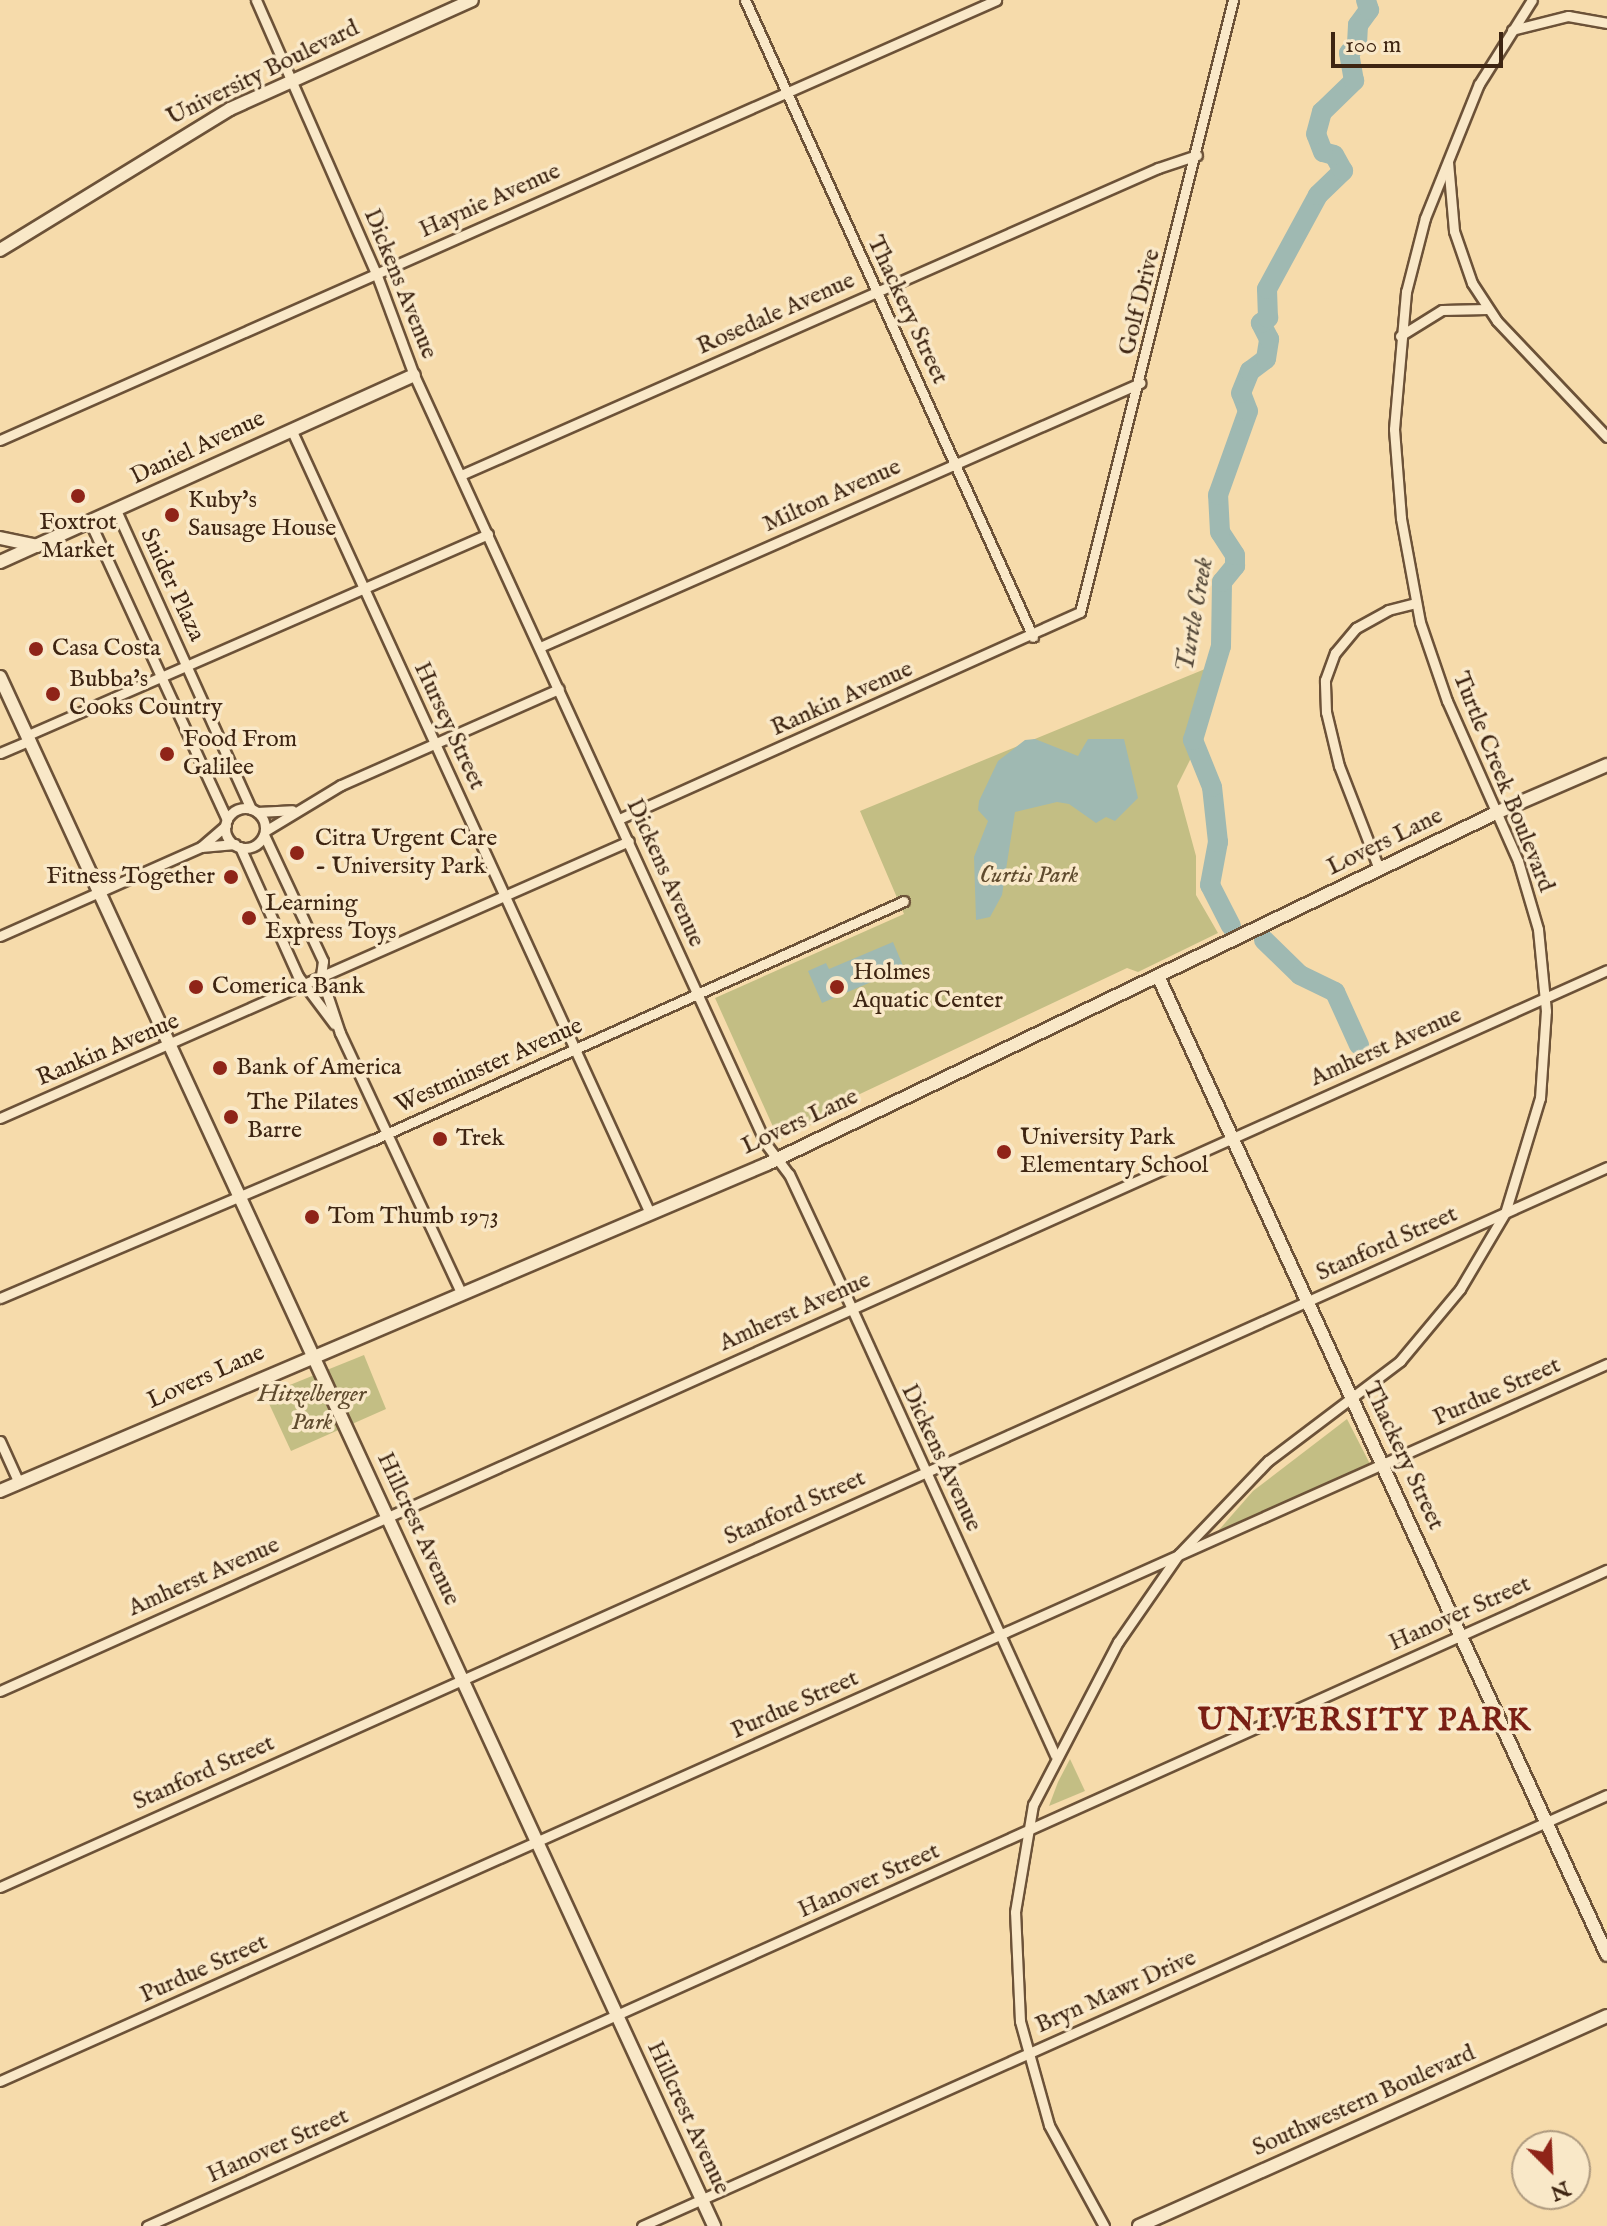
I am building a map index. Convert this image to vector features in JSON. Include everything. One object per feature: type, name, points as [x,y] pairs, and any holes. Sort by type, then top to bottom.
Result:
[{"type":"street","name":"Dickens Avenue","points":[[256,0],[376,273],[414,375],[766,1144],[778,1158],[852,1308],[1055,1755]]},
{"type":"street","name":"University Boulevard","points":[[0,250],[163,147],[290,80],[472,0]]},
{"type":"street","name":"Thackery Street","points":[[745,0],[874,293],[1033,637]]},
{"type":"street","name":"Haynie Avenue","points":[[0,440],[996,0]]},
{"type":"street","name":"Golf Drive","points":[[1080,612],[1197,155],[1233,0]]},
{"type":"street","name":"Turtle Creek Boulevard","points":[[1104,2226],[1055,2138],[1027,2054],[1013,1948],[1026,1832],[1055,1755],[1118,1642],[1179,1554],[1268,1461],[1400,1361],[1437,1320],[1505,1213],[1540,1098],[1545,998],[1533,906],[1498,812],[1447,701],[1416,603],[1394,462],[1400,336],[1425,218],[1479,84],[1532,0]]},
{"type":"street","points":[[1512,30],[1568,16],[1607,23]]},
{"type":"street","name":"Rosedale Avenue","points":[[461,475],[1197,155]]},
{"type":"street","points":[[1447,159],[1454,231],[1487,309],[1607,437]]},
{"type":"street","points":[[1400,336],[1442,310],[1487,309]]},
{"type":"street","name":"Daniel Avenue","points":[[0,562],[414,375]]},
{"type":"street","name":"Milton Avenue","points":[[540,647],[1140,383]]},
{"type":"street","name":"Hursey Street","points":[[291,429],[650,1213]]},
{"type":"street","name":"Snider Plaza","points":[[116,510],[254,810]]},
{"type":"street","name":"Snider Plaza","points":[[90,522],[226,822]]},
{"type":"street","points":[[0,753],[160,677],[488,534]]},
{"type":"street","points":[[0,538],[37,546]]},
{"type":"street","points":[[1379,869],[1339,766],[1326,712],[1325,680],[1335,653],[1356,628],[1388,610],[1416,603]]},
{"type":"street","name":"Rankin Avenue","points":[[619,819],[1033,637],[1080,612]]},
{"type":"street","name":"Hillcrest Avenue","points":[[0,677],[714,2226]]},
{"type":"street","points":[[201,847],[254,845],[292,810],[559,689]]},
{"type":"street","name":"Lovers Lane","points":[[0,1491],[313,1354],[778,1158],[1498,812],[1607,765]]},
{"type":"street","points":[[0,936],[201,847],[237,810],[292,810]]},
{"type":"street","points":[[254,810],[323,961],[321,976],[340,1033],[461,1293]]},
{"type":"street","points":[[226,822],[295,970],[340,1033]]},
{"type":"street","name":"Rankin Avenue","points":[[0,1118],[629,841]]},
{"type":"street","name":"Westminster Avenue","points":[[0,1298],[241,1198],[904,901]]},
{"type":"street","name":"Amherst Avenue","points":[[0,1691],[1607,970]]},
{"type":"street","name":"Thackery Street","points":[[1158,976],[1607,1955]]},
{"type":"street","name":"Stanford Street","points":[[0,1887],[1607,1167]]},
{"type":"street","name":"Purdue Street","points":[[0,2081],[1607,1364]]},
{"type":"street","points":[[0,1441],[19,1483]]},
{"type":"street","name":"Hanover Street","points":[[147,2226],[618,2018],[1607,1570]]},
{"type":"street","name":"Bryn Mawr Drive","points":[[642,2226],[1607,1795]]},
{"type":"street","name":"Southwestern Boulevard","points":[[1139,2226],[1607,2016]]},
{"type":"green space","name":"Curtis Park","points":[[1222,662],[1203,734],[1177,786],[1196,856],[1196,895],[1218,933],[1138,972],[1127,968],[826,1110],[828,1117],[779,1140],[715,998],[904,914],[860,811]]},
{"type":"green space","name":"Hitzelberger Park","points":[[364,1355],[386,1409],[291,1451],[265,1395]]},
{"type":"green space","points":[[1347,1419],[1370,1464],[1218,1531],[1253,1491]]},
{"type":"green space","points":[[1070,1759],[1085,1791],[1049,1806],[1058,1782]]},
{"type":"water","points":[[1035,739],[1078,756],[1088,739],[1124,739],[1138,798],[1115,821],[1106,817],[1096,823],[1069,804],[1057,802],[1015,812],[1002,895],[990,917],[976,920],[974,857],[988,821],[978,810],[979,801],[998,761],[1025,740]]},
{"type":"water","name":"Holmes Aquatic Center","points":[[893,942],[904,968],[822,1003],[808,971],[826,963],[829,969]]},
{"type":"waterway","name":"Turtle Creek","points":[[1231,926],[1210,885],[1218,842],[1212,787],[1193,740],[1221,646],[1222,582],[1235,566],[1235,555],[1220,532],[1218,495],[1248,411],[1241,393],[1250,371],[1266,359],[1269,339],[1261,323],[1268,318],[1267,289],[1318,195],[1343,171],[1334,155],[1323,152],[1316,134],[1322,112],[1354,81],[1349,53],[1357,44],[1358,25],[1369,10],[1366,0]]},
{"type":"waterway","name":"Turtle Creek","points":[[1264,940],[1300,975],[1335,992],[1359,1045]]},
{"type":"place","name":"Foxtrot Market","points":[[78,496]]},
{"type":"place","name":"Kuby's Sausage House","points":[[172,515]]},
{"type":"place","name":"Casa Costa","points":[[36,649]]},
{"type":"place","name":"Bubba's Cooks Country","points":[[53,694]]},
{"type":"place","name":"Food From Galilee","points":[[167,754]]},
{"type":"place","name":"Citra Urgent Care - University Park","points":[[297,853]]},
{"type":"place","name":"Fitness Together","points":[[231,877]]},
{"type":"place","name":"Learning Express Toys","points":[[249,918]]},
{"type":"place","name":"Comerica Bank","points":[[196,987]]},
{"type":"place","name":"Holmes Aquatic Center","points":[[837,987]]},
{"type":"place","name":"Bank of America","points":[[220,1068]]},
{"type":"place","name":"The Pilates Barre","points":[[231,1117]]},
{"type":"place","name":"Trek","points":[[440,1139]]},
{"type":"place","name":"University Park Elementary School","points":[[1004,1152]]},
{"type":"place","name":"Tom Thumb 1973","points":[[312,1217]]},
{"type":"district","name":"UNIVERSITY PARK","points":[[1365,1722]]}]
